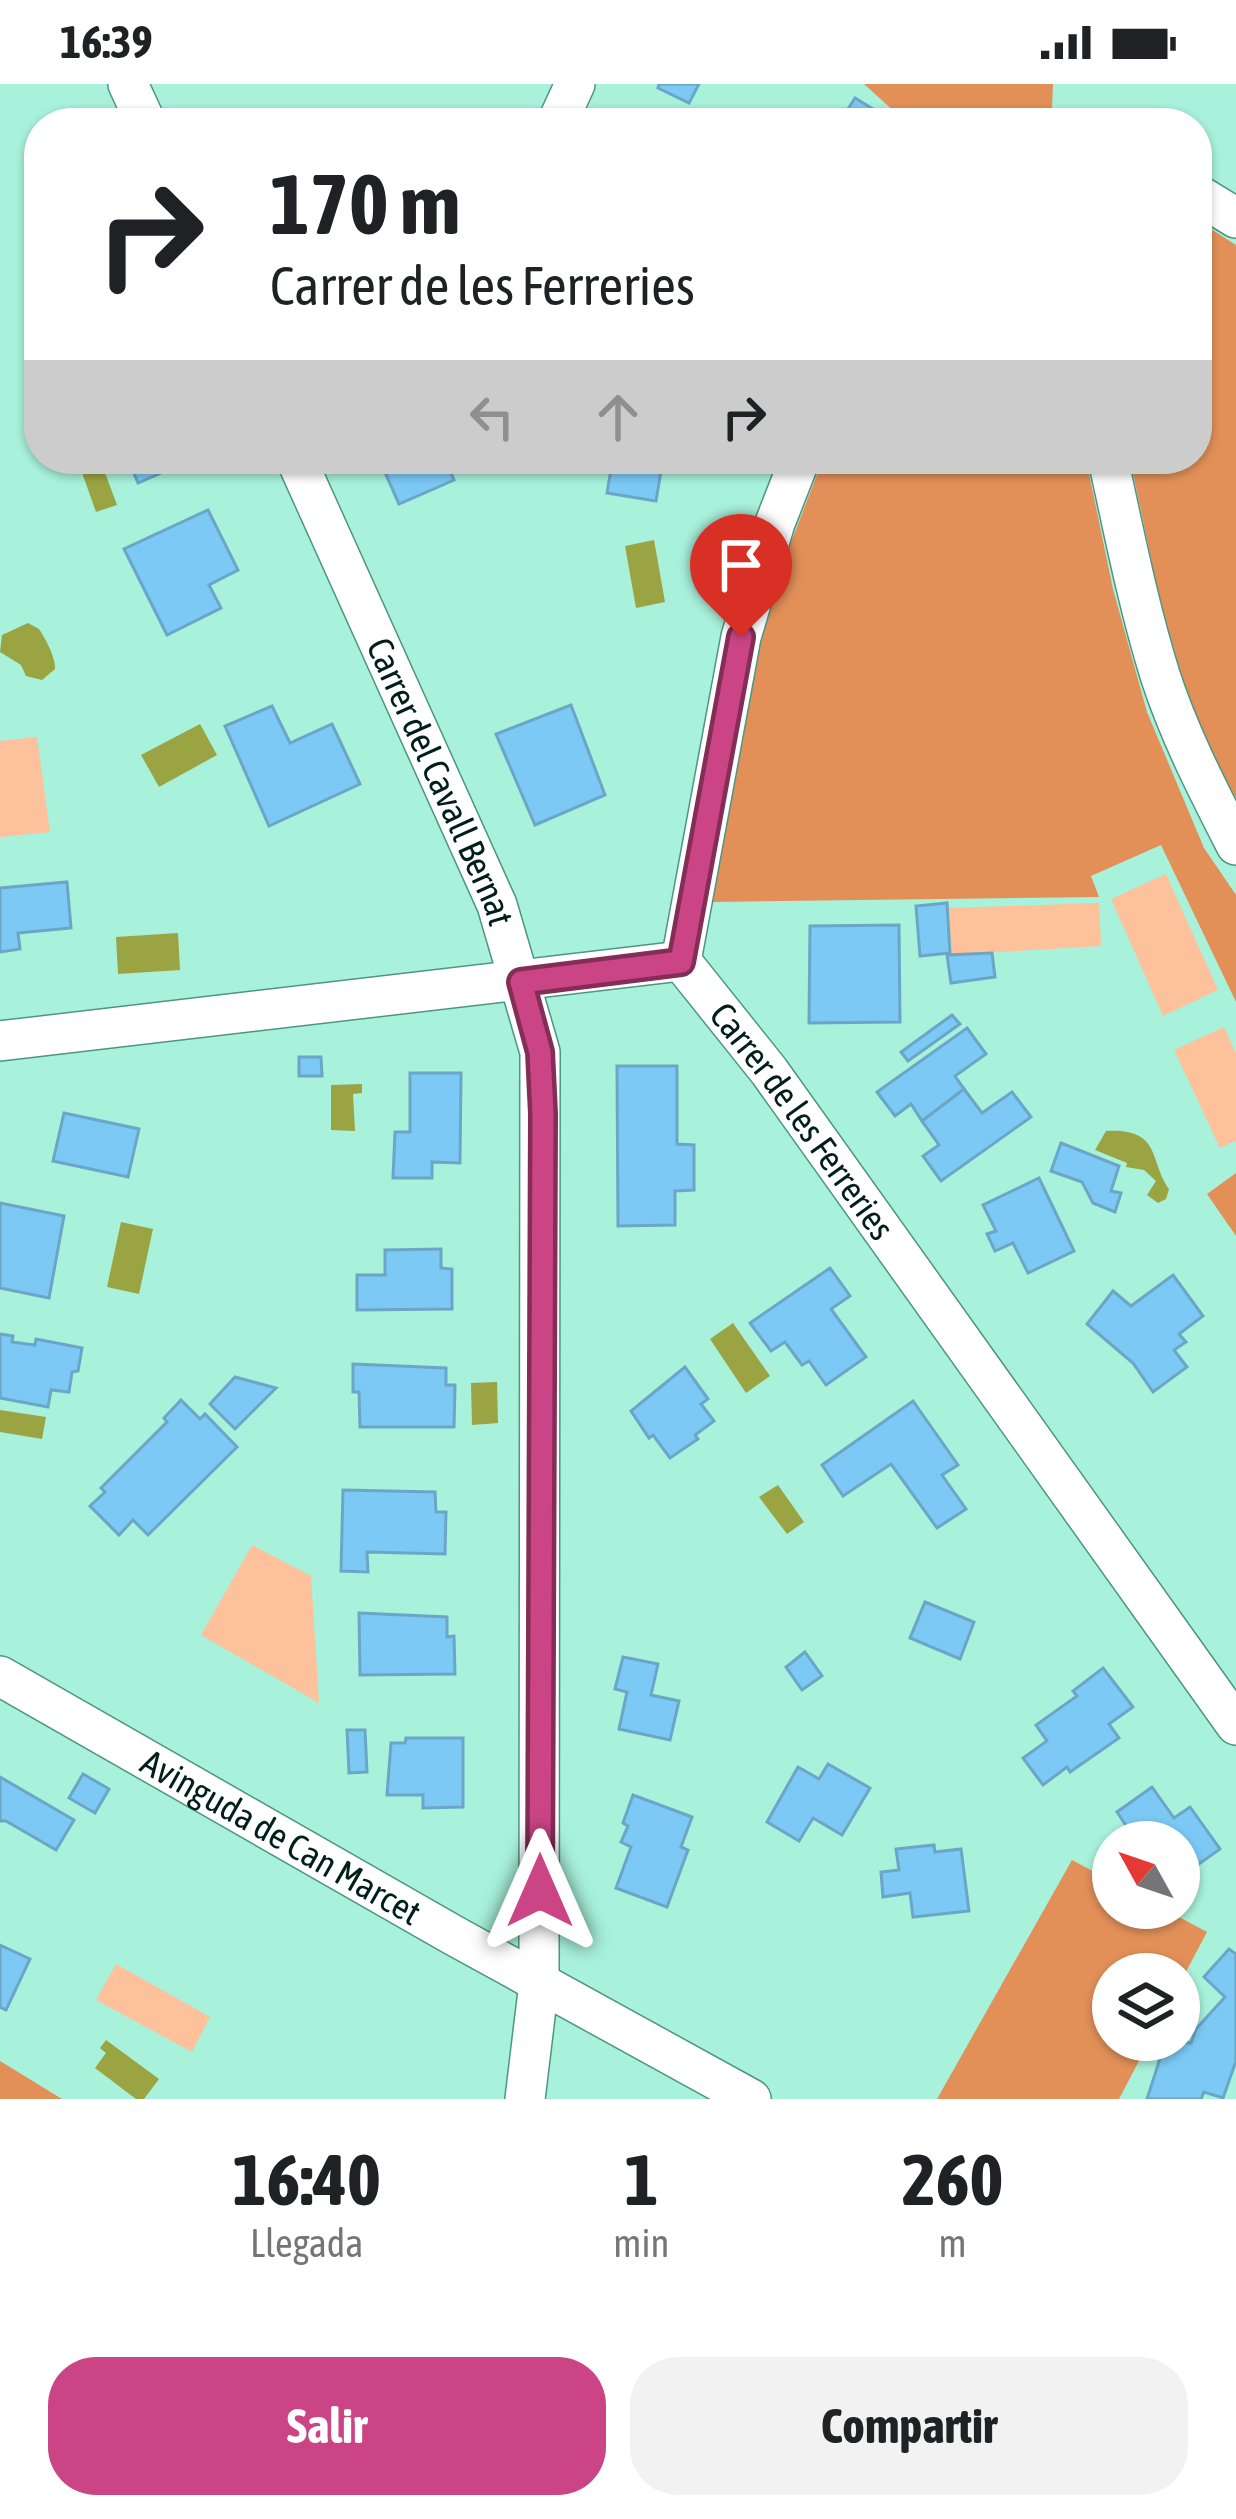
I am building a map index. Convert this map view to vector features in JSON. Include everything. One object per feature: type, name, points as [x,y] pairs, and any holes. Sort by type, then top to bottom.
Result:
[{"type":"street","name":"Carrer del Cavall Bernat","points":[[303,474],[496,905],[540,1052],[539,1983],[525,2099]]},
{"type":"street","points":[[0,1041],[681,962],[741,637],[794,474]]},
{"type":"street","points":[[1111,474],[1135,587],[1162,679],[1198,770],[1236,844]]},
{"type":"street","name":"Carrer de les Ferreries","points":[[681,962],[796,1109],[1236,1725]]},
{"type":"street","name":"Avinguda de Can Marcet","points":[[0,1676],[751,2099]]},
{"type":"shaded area","points":[[864,84],[1053,84],[1052,108],[890,108]]},
{"type":"shaded area","points":[[1212,230],[1236,245],[1236,812],[1187,695],[1160,601],[1133,474],[1212,474]]},
{"type":"shaded area","points":[[82,474],[105,474],[117,505],[96,512]]},
{"type":"shaded area","points":[[817,474],[1089,474],[1113,589],[1147,712],[1204,848],[1236,895],[1236,1002],[1161,845],[1091,876],[1099,897],[712,902],[734,748],[785,558]]},
{"type":"shaded area","points":[[654,540],[665,602],[636,608],[625,546]]},
{"type":"shaded area","points":[[28,623],[39,629],[54,659],[55,669],[42,680],[26,676],[21,665],[0,652],[2,635]]},
{"type":"shaded area","points":[[200,724],[217,755],[159,787],[141,755]]},
{"type":"shaded area","points":[[37,737],[50,832],[0,837],[0,741]]},
{"type":"shaded area","points":[[1166,874],[1218,990],[1163,1016],[1111,899]]},
{"type":"shaded area","points":[[1099,903],[1101,946],[951,955],[947,908]]},
{"type":"shaded area","points":[[178,933],[180,970],[118,974],[116,937]]},
{"type":"shaded area","points":[[1224,1027],[1236,1054],[1236,1141],[1220,1148],[1174,1050]]},
{"type":"shaded area","points":[[362,1084],[362,1093],[353,1094],[355,1131],[331,1130],[331,1085]]},
{"type":"shaded area","points":[[1106,1131],[1124,1131],[1145,1141],[1169,1189],[1166,1199],[1158,1203],[1147,1195],[1156,1181],[1144,1170],[1126,1167],[1127,1163],[1095,1150]]},
{"type":"shaded area","points":[[1236,1173],[1236,1236],[1207,1194]]},
{"type":"shaded area","points":[[121,1222],[153,1229],[139,1294],[107,1287]]},
{"type":"shaded area","points":[[733,1323],[770,1376],[746,1393],[710,1339]]},
{"type":"shaded area","points":[[497,1382],[498,1423],[472,1425],[471,1383]]},
{"type":"shaded area","points":[[0,1410],[46,1417],[42,1439],[0,1432]]},
{"type":"shaded area","points":[[778,1485],[804,1522],[787,1534],[759,1497]]},
{"type":"shaded area","points":[[252,1545],[311,1576],[319,1703],[201,1635]]},
{"type":"shaded area","points":[[1072,1860],[1092,1871],[1092,1929],[1207,1932],[1196,1953],[1092,1953],[1092,2061],[1139,2061],[1119,2099],[937,2099]]},
{"type":"shaded area","points":[[116,1964],[210,2017],[192,2052],[96,2000]]},
{"type":"shaded area","points":[[106,2040],[159,2079],[144,2099],[136,2099],[95,2068],[106,2053],[100,2048]]},
{"type":"shaded area","points":[[0,2061],[62,2099],[0,2099]]},
{"type":"building","points":[[659,84],[699,84],[689,103],[658,88]]},
{"type":"building","points":[[855,98],[871,108],[849,108]]},
{"type":"building","points":[[134,474],[159,474],[138,483]]},
{"type":"building","points":[[386,474],[451,474],[454,480],[399,504]]},
{"type":"building","points":[[610,474],[660,474],[656,501],[607,493]]},
{"type":"building","points":[[208,510],[238,570],[209,585],[221,608],[167,635],[124,549]]},
{"type":"building","points":[[571,705],[605,795],[535,825],[496,734]]},
{"type":"building","points":[[272,706],[290,743],[332,724],[360,784],[269,826],[225,726]]},
{"type":"building","points":[[67,882],[71,928],[18,933],[20,949],[0,952],[0,888]]},
{"type":"building","points":[[947,903],[950,953],[920,956],[916,906]]},
{"type":"building","points":[[899,925],[900,1022],[809,1023],[810,926]]},
{"type":"building","points":[[992,953],[995,977],[951,983],[947,955]]},
{"type":"building","points":[[952,1015],[960,1024],[908,1061],[901,1052]]},
{"type":"building","points":[[967,1028],[986,1054],[955,1076],[964,1089],[922,1121],[911,1104],[895,1116],[877,1092]]},
{"type":"building","points":[[299,1057],[321,1057],[322,1076],[299,1076]]},
{"type":"building","points":[[617,1066],[677,1066],[677,1144],[694,1145],[694,1190],[675,1191],[675,1225],[618,1226]]},
{"type":"building","points":[[410,1073],[461,1073],[460,1163],[432,1162],[432,1178],[393,1178],[395,1132],[410,1132]]},
{"type":"building","points":[[964,1089],[982,1113],[1012,1092],[1031,1117],[941,1181],[923,1156],[939,1145],[922,1121]]},
{"type":"building","points":[[64,1113],[139,1129],[128,1177],[53,1161]]},
{"type":"building","points":[[1061,1143],[1119,1166],[1111,1191],[1121,1193],[1115,1212],[1093,1203],[1082,1182],[1051,1171]]},
{"type":"building","points":[[1039,1178],[1074,1251],[1028,1273],[1013,1243],[995,1251],[987,1234],[996,1231],[983,1205]]},
{"type":"building","points":[[0,1203],[64,1216],[49,1298],[0,1288]]},
{"type":"building","points":[[441,1249],[441,1268],[452,1269],[452,1309],[357,1310],[357,1275],[385,1275],[385,1250]]},
{"type":"building","points":[[830,1268],[850,1296],[831,1309],[866,1357],[826,1385],[809,1361],[802,1365],[785,1342],[771,1351],[750,1323]]},
{"type":"building","points":[[1173,1275],[1203,1316],[1179,1334],[1186,1342],[1174,1350],[1187,1367],[1153,1392],[1133,1363],[1087,1324],[1113,1291],[1131,1306]]},
{"type":"building","points":[[0,1334],[13,1336],[12,1342],[35,1345],[36,1339],[82,1348],[69,1392],[51,1390],[48,1407],[0,1398]]},
{"type":"building","points":[[353,1364],[446,1368],[446,1385],[455,1385],[454,1427],[360,1427]]},
{"type":"building","points":[[685,1367],[708,1399],[701,1404],[714,1421],[670,1458],[631,1411]]},
{"type":"building","points":[[235,1377],[276,1388],[235,1429],[210,1404]]},
{"type":"building","points":[[181,1400],[200,1419],[205,1414],[237,1447],[148,1535],[133,1520],[119,1535],[90,1506],[105,1492],[101,1488],[167,1422],[164,1418]]},
{"type":"building","points":[[913,1401],[958,1465],[942,1475],[966,1509],[937,1528],[891,1464],[843,1496],[822,1465]]},
{"type":"building","points":[[343,1490],[435,1492],[436,1512],[446,1512],[445,1554],[367,1552],[368,1572],[341,1571]]},
{"type":"building","points":[[925,1602],[974,1622],[960,1659],[910,1638]]},
{"type":"building","points":[[359,1613],[447,1617],[447,1637],[454,1636],[455,1674],[360,1675]]},
{"type":"building","points":[[805,1652],[822,1676],[802,1690],[786,1667]]},
{"type":"building","points":[[623,1657],[658,1664],[651,1695],[679,1701],[670,1740],[619,1729],[627,1692],[615,1689]]},
{"type":"building","points":[[1103,1668],[1133,1707],[1109,1724],[1119,1738],[1043,1785],[1023,1758],[1047,1741],[1036,1725],[1077,1696],[1073,1691]]},
{"type":"building","points":[[347,1730],[365,1730],[367,1772],[349,1773]]},
{"type":"building","points":[[406,1738],[463,1738],[463,1807],[423,1808],[423,1795],[387,1795],[391,1743],[405,1743]]},
{"type":"building","points":[[828,1764],[870,1788],[842,1835],[813,1818],[799,1841],[767,1822],[798,1767],[819,1779]]},
{"type":"building","points":[[83,1774],[109,1789],[95,1813],[69,1798]]},
{"type":"building","points":[[0,1777],[74,1820],[56,1850],[0,1821]]},
{"type":"building","points":[[1152,1787],[1174,1818],[1190,1807],[1200,1821],[1123,1821],[1117,1812]]},
{"type":"building","points":[[633,1795],[692,1817],[681,1847],[688,1850],[667,1907],[616,1888],[631,1847],[621,1842]]},
{"type":"building","points":[[1200,1821],[1220,1849],[1200,1863]]},
{"type":"building","points":[[934,1845],[935,1852],[961,1849],[969,1911],[913,1917],[910,1893],[883,1897],[881,1872],[899,1870],[896,1849]]},
{"type":"building","points":[[0,1945],[30,1959],[6,2010],[0,2007]]},
{"type":"building","points":[[1229,1949],[1236,1954],[1236,2061],[1223,2098],[1204,2092],[1201,2099],[1147,2099],[1159,2061],[1200,2061],[1200,2025],[1225,1997],[1204,1977]]},
{"type":"route","points":[[540,1891],[543,1114],[540,1052],[521,982],[681,962],[741,637]]}]
